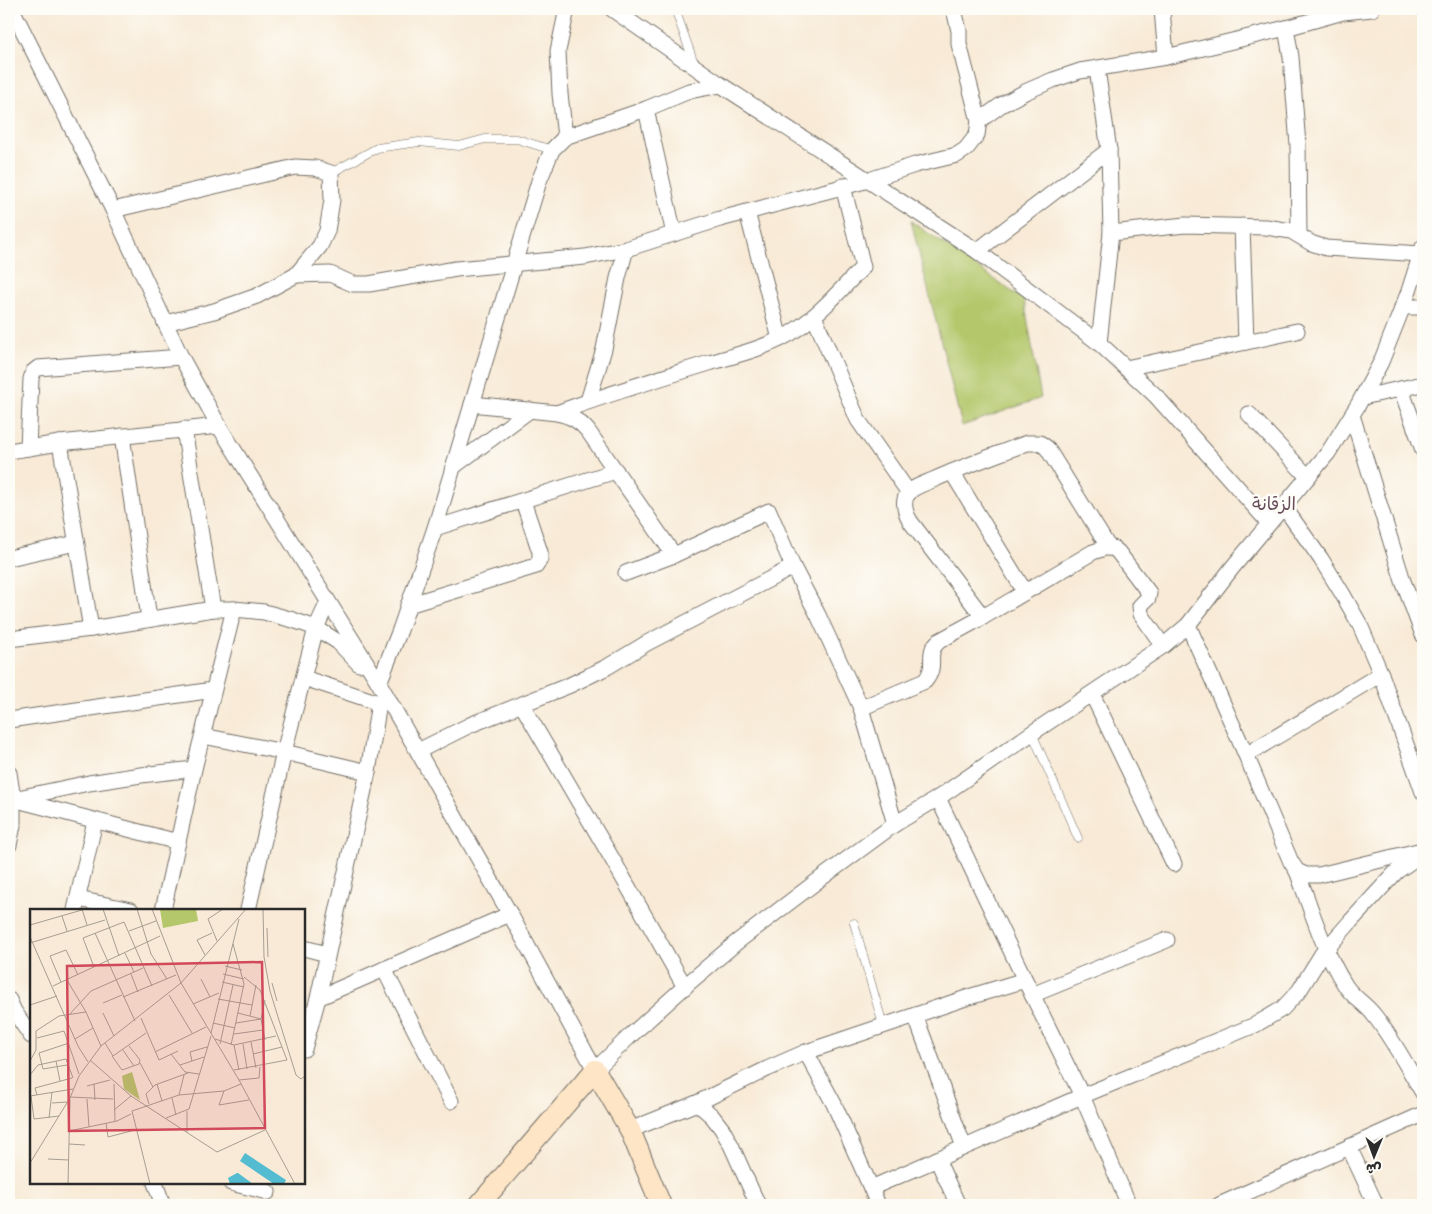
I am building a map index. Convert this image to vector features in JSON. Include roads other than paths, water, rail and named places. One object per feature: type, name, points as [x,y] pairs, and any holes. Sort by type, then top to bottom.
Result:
[{"type":"main road","points":[[479,1205],[595,1070],[630,1130],[662,1205]]},
{"type":"main road","points":[[565,1104],[584,1098],[596,1098],[618,1110]]},
{"type":"street","points":[[12,9],[112,210],[181,357],[219,426],[379,683],[384,702],[318,998],[305,1045]]},
{"type":"street","points":[[565,137],[558,51],[567,9]]},
{"type":"street","points":[[612,9],[722,85],[977,251],[1100,343],[1156,396],[1269,523]]},
{"type":"street","points":[[296,275],[330,274],[353,284],[369,284],[456,269],[585,257],[626,249],[720,219],[957,155],[966,150],[977,135],[979,121],[960,44],[954,9]]},
{"type":"street","points":[[1162,9],[1166,57]]},
{"type":"street","points":[[979,121],[1001,105],[1025,92],[1080,71],[1166,57],[1343,12],[1372,9]]},
{"type":"street","points":[[1286,28],[1298,145],[1299,235]]},
{"type":"street","points":[[1097,68],[1108,150],[1112,233],[1100,343]]},
{"type":"street","points":[[379,683],[400,630],[435,528],[539,181],[552,150],[565,137],[646,109],[689,90],[722,85]]},
{"type":"street","points":[[646,109],[674,234]]},
{"type":"street","points":[[977,251],[1108,150]]},
{"type":"street","points":[[112,210],[295,167],[315,168],[331,173],[332,200],[327,231],[320,246],[296,275],[257,296],[214,311],[165,323]]},
{"type":"street","points":[[557,413],[749,351],[780,339],[796,330],[814,316],[863,267],[843,186]]},
{"type":"street","points":[[747,212],[780,339]]},
{"type":"street","points":[[9,639],[213,609],[234,609],[264,612],[293,620],[316,628],[338,642],[356,660],[418,751],[595,1070],[737,942],[895,824],[938,798],[1163,646],[1188,625],[1269,523],[1328,453],[1352,415],[1381,362],[1422,250],[1326,248],[1311,243],[1291,231],[1280,228],[1185,225],[1112,233]]},
{"type":"street","points":[[1242,226],[1246,342]]},
{"type":"street","points":[[588,402],[604,349],[618,278],[626,249]]},
{"type":"street","points":[[1402,307],[1423,307]]},
{"type":"street","points":[[814,316],[858,420],[909,493]]},
{"type":"street","points":[[1126,368],[1297,331]]},
{"type":"street","points":[[28,448],[32,379],[33,372],[38,368],[181,357]]},
{"type":"street","points":[[1363,397],[1423,384]]},
{"type":"street","points":[[1401,389],[1423,450]]},
{"type":"street","points":[[472,404],[557,413],[580,421],[674,555]]},
{"type":"street","points":[[453,467],[530,410]]},
{"type":"street","points":[[1249,414],[1308,477]]},
{"type":"street","points":[[1352,415],[1403,581],[1423,636]]},
{"type":"street","points":[[9,451],[122,436],[219,426]]},
{"type":"street","points":[[184,429],[213,609]]},
{"type":"street","points":[[122,436],[149,618]]},
{"type":"street","points":[[984,618],[910,521],[904,502],[909,493],[916,488],[1027,443],[1040,443],[1047,448],[1108,548]]},
{"type":"street","points":[[60,444],[91,628]]},
{"type":"street","points":[[435,528],[616,471]]},
{"type":"street","points":[[952,472],[1026,592]]},
{"type":"street","points":[[408,605],[536,566],[540,559],[540,552],[522,500]]},
{"type":"street","points":[[1284,507],[1342,593],[1360,625],[1381,674],[1423,792]]},
{"type":"street","points":[[626,573],[674,555],[768,511],[861,708],[895,824]]},
{"type":"street","points":[[9,558],[76,543]]},
{"type":"street","points":[[861,708],[925,681],[930,675],[932,668],[933,646],[939,641],[984,618],[1093,552],[1105,548],[1113,548],[1118,552],[1149,593],[1148,598],[1140,606],[1140,614],[1163,646]]},
{"type":"street","points":[[418,751],[478,722],[570,685],[607,667],[647,643],[793,567]]},
{"type":"street","points":[[248,909],[284,752],[316,628],[328,602]]},
{"type":"street","points":[[163,909],[194,770],[234,609]]},
{"type":"street","points":[[1188,625],[1291,862],[1297,871],[1326,949],[1345,985],[1354,997],[1372,1012],[1380,1023],[1423,1093]]},
{"type":"street","points":[[1246,755],[1381,674]]},
{"type":"street","points":[[304,678],[384,702]]},
{"type":"street","points":[[9,720],[213,690]]},
{"type":"street","points":[[1092,694],[1174,864]]},
{"type":"street","points":[[522,705],[685,987]]},
{"type":"street","points":[[203,736],[284,752],[368,772]]},
{"type":"street","points":[[13,799],[106,780],[194,770]]},
{"type":"street","points":[[9,773],[13,799],[9,844]]},
{"type":"street","points":[[938,798],[1082,1096],[1129,1205]]},
{"type":"street","points":[[13,799],[178,842]]},
{"type":"street","points":[[95,821],[77,904],[122,909]]},
{"type":"street","points":[[1297,871],[1306,874],[1319,874],[1423,851]]},
{"type":"street","points":[[871,1188],[1082,1096],[1255,1025],[1282,1009],[1299,991],[1326,949],[1397,871],[1423,851]]},
{"type":"street","points":[[318,998],[510,914]]},
{"type":"street","points":[[1032,995],[1167,940]]},
{"type":"street","points":[[305,948],[327,954]]},
{"type":"street","points":[[384,969],[451,1101]]},
{"type":"street","points":[[630,1130],[697,1102],[806,1052],[1025,980]]},
{"type":"street","points":[[9,1000],[30,1035]]},
{"type":"street","points":[[914,1015],[964,1147]]},
{"type":"street","points":[[806,1052],[834,1104],[878,1205]]},
{"type":"street","points":[[697,1102],[722,1129],[758,1205]]},
{"type":"street","points":[[1227,1204],[1423,1114]]},
{"type":"street","points":[[1350,1147],[1376,1205]]},
{"type":"street","points":[[937,1159],[958,1205]]},
{"type":"street","points":[[156,1184],[163,1205]]},
{"type":"street","points":[[235,1184],[267,1193]]},
{"type":"lane","points":[[674,9],[695,66]]},
{"type":"lane","points":[[331,173],[377,148],[419,142],[459,146],[485,139],[517,139],[552,150]]},
{"type":"lane","points":[[1032,733],[1078,838]]},
{"type":"lane","points":[[854,923],[883,1026]]},
{"type":"district","name":"الزقانة","points":[[1274,504]]}]
